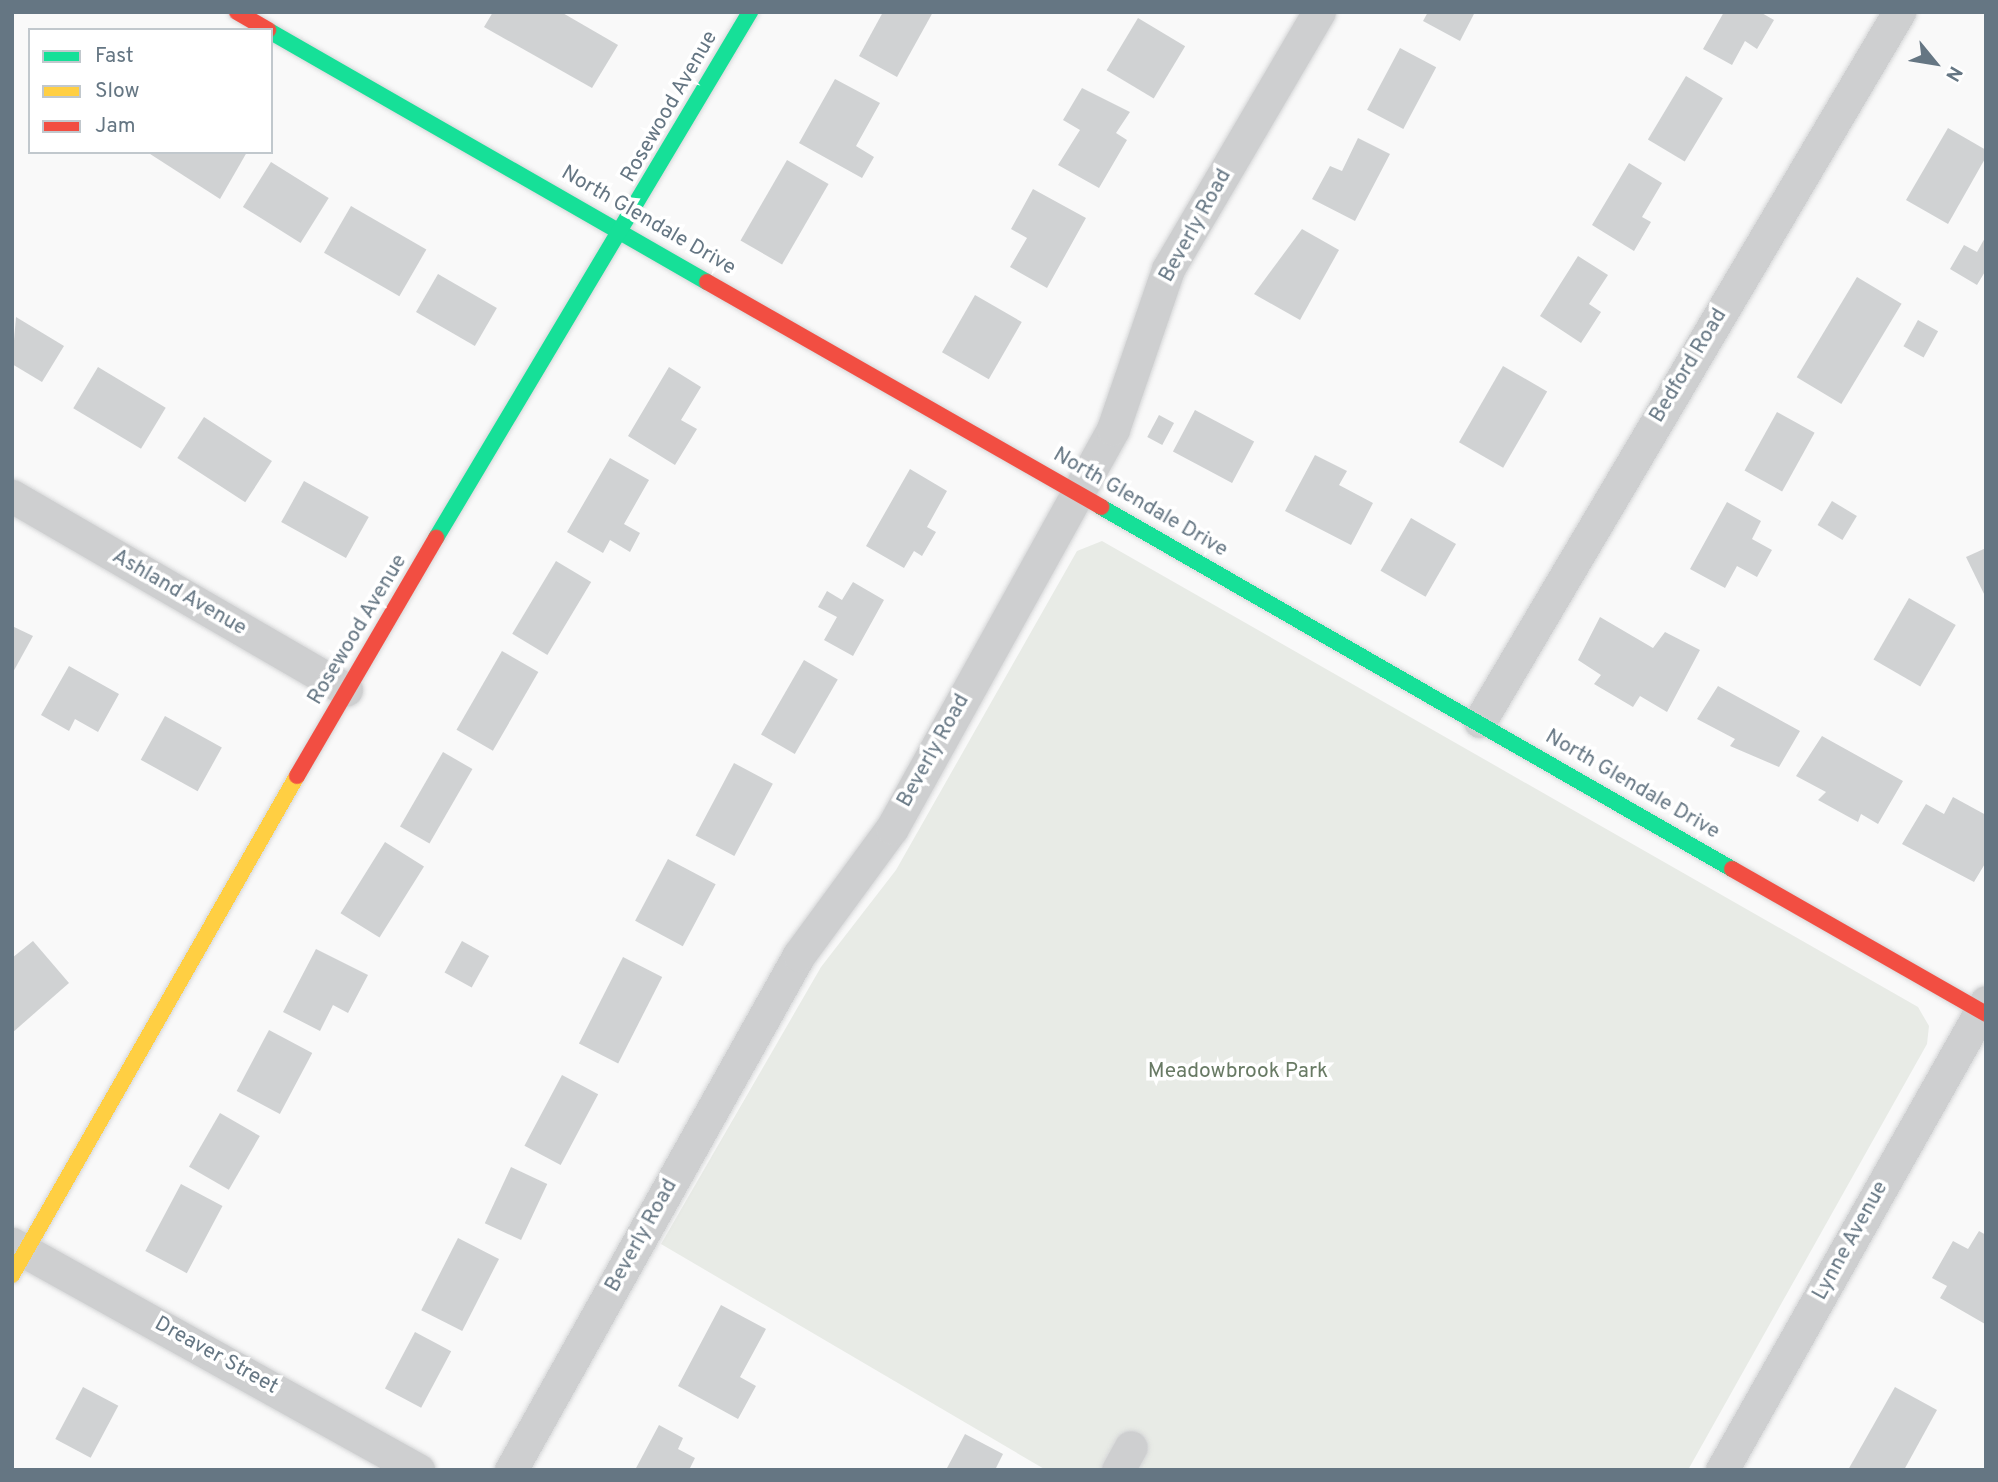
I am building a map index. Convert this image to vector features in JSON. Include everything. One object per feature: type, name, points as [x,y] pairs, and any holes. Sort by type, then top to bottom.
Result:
[{"type":"street","name":"North Glendale Drive","points":[[237,12],[264,28]]},
{"type":"street","name":"Rosewood Avenue","points":[[17,1256],[346,690],[750,12]]},
{"type":"street","name":"Beverly Road","points":[[512,1470],[799,955],[892,828],[1113,429],[1168,269],[1319,12]]},
{"type":"street","name":"Bedford Road","points":[[1480,720],[1899,12]]},
{"type":"street","name":"North Glendale Drive","points":[[273,33],[1984,1009]]},
{"type":"street","name":"Ashland Avenue","points":[[12,496],[346,690]]},
{"type":"street","name":"Lynne Avenue","points":[[1722,1470],[1984,1009]]},
{"type":"street","name":"Dreaver Street","points":[[17,1256],[418,1470]]},
{"type":"green space","name":"Meadowbrook Park","points":[[1102,541],[1918,1007],[1929,1026],[1927,1044],[1688,1470],[1046,1470],[661,1244],[821,967],[896,870],[1077,551]]},
{"type":"building","points":[[493,12],[561,12],[618,45],[592,88],[484,27]]},
{"type":"building","points":[[883,12],[933,12],[897,77],[859,56]]},
{"type":"building","points":[[1428,12],[1475,12],[1460,41],[1423,21]]},
{"type":"building","points":[[1724,12],[1760,12],[1774,20],[1757,49],[1745,41],[1732,65],[1703,49]]},
{"type":"building","points":[[1138,18],[1185,46],[1154,99],[1107,70]]},
{"type":"building","points":[[1400,48],[1436,67],[1403,129],[1367,110]]},
{"type":"building","points":[[1686,76],[1723,98],[1685,162],[1648,139]]},
{"type":"building","points":[[835,79],[880,103],[856,146],[874,157],[862,178],[799,143]]},
{"type":"building","points":[[1082,88],[1130,112],[1116,133],[1127,140],[1099,188],[1058,165],[1080,130],[1063,120]]},
{"type":"building","points":[[1948,128],[1986,150],[1986,157],[1948,224],[1906,200]]},
{"type":"building","points":[[1358,138],[1390,154],[1355,221],[1312,199],[1330,166],[1342,171]]},
{"type":"building","points":[[150,154],[246,154],[220,199]]},
{"type":"building","points":[[787,160],[829,184],[782,265],[740,241]]},
{"type":"building","points":[[271,162],[329,198],[301,243],[243,207]]},
{"type":"building","points":[[1629,163],[1662,183],[1642,217],[1651,222],[1634,251],[1592,225]]},
{"type":"building","points":[[1033,189],[1086,218],[1047,288],[1010,267],[1027,238],[1011,229]]},
{"type":"building","points":[[351,206],[426,249],[399,296],[324,253]]},
{"type":"building","points":[[1302,229],[1339,250],[1300,320],[1254,294]]},
{"type":"building","points":[[1986,236],[1986,270],[1977,285],[1950,269],[1964,245],[1977,252]]},
{"type":"building","points":[[1578,256],[1608,275],[1589,304],[1601,312],[1581,343],[1540,316]]},
{"type":"building","points":[[438,274],[497,308],[475,346],[416,312]]},
{"type":"building","points":[[1857,277],[1902,304],[1841,404],[1797,377]]},
{"type":"building","points":[[975,295],[1022,322],[989,379],[942,352]]},
{"type":"building","points":[[16,317],[64,346],[42,382],[12,364]]},
{"type":"building","points":[[1918,320],[1938,331],[1924,357],[1903,346]]},
{"type":"building","points":[[1503,366],[1547,392],[1503,468],[1459,442]]},
{"type":"building","points":[[98,367],[166,408],[141,449],[73,408]]},
{"type":"building","points":[[669,367],[701,387],[681,420],[697,429],[675,465],[628,436]]},
{"type":"building","points":[[1195,410],[1254,441],[1232,483],[1173,451]]},
{"type":"building","points":[[1777,412],[1815,433],[1782,491],[1745,471]]},
{"type":"building","points":[[1159,415],[1174,423],[1162,445],[1147,437]]},
{"type":"building","points":[[204,417],[272,461],[245,502],[177,458]]},
{"type":"building","points":[[1315,455],[1347,471],[1339,485],[1373,503],[1351,545],[1285,511]]},
{"type":"building","points":[[610,458],[649,480],[624,524],[640,533],[630,552],[610,540],[603,553],[567,532]]},
{"type":"building","points":[[910,469],[947,491],[927,527],[936,532],[922,556],[914,551],[904,568],[866,546]]},
{"type":"building","points":[[304,481],[369,517],[346,558],[281,522]]},
{"type":"building","points":[[1832,501],[1857,516],[1842,540],[1818,525]]},
{"type":"building","points":[[1727,502],[1761,521],[1752,539],[1772,550],[1757,577],[1737,566],[1725,588],[1690,569]]},
{"type":"building","points":[[1411,518],[1456,544],[1426,597],[1380,571]]},
{"type":"building","points":[[1986,548],[1986,598],[1966,557]]},
{"type":"building","points":[[556,561],[591,582],[547,655],[512,634]]},
{"type":"building","points":[[853,582],[884,600],[853,656],[824,640],[837,617],[818,607],[827,591],[842,600]]},
{"type":"building","points":[[1909,598],[1956,625],[1920,686],[1874,659]]},
{"type":"building","points":[[1600,617],[1653,648],[1665,632],[1700,650],[1667,712],[1640,696],[1633,707],[1594,684],[1601,675],[1578,660]]},
{"type":"building","points":[[12,626],[33,636],[12,674]]},
{"type":"building","points":[[502,651],[538,672],[493,751],[456,730]]},
{"type":"building","points":[[804,660],[838,680],[795,754],[761,734]]},
{"type":"building","points":[[69,666],[119,694],[98,732],[75,719],[69,731],[41,715]]},
{"type":"building","points":[[1718,686],[1800,731],[1779,767],[1730,746],[1735,739],[1697,719]]},
{"type":"building","points":[[165,716],[222,748],[198,791],[141,760]]},
{"type":"building","points":[[1822,736],[1903,781],[1878,824],[1861,814],[1858,822],[1818,800],[1826,792],[1796,776]]},
{"type":"building","points":[[443,752],[472,769],[429,843],[400,826]]},
{"type":"building","points":[[734,763],[773,784],[734,856],[696,835]]},
{"type":"building","points":[[1953,797],[1986,815],[1986,862],[1974,882],[1902,844],[1926,804],[1944,814]]},
{"type":"building","points":[[385,842],[424,866],[379,938],[340,913]]},
{"type":"building","points":[[668,859],[716,884],[683,946],[635,921]]},
{"type":"building","points":[[33,941],[69,983],[12,1033],[12,958]]},
{"type":"building","points":[[462,941],[489,956],[472,988],[445,972]]},
{"type":"building","points":[[316,949],[368,975],[348,1013],[333,1005],[320,1031],[283,1012]]},
{"type":"building","points":[[623,957],[662,977],[618,1063],[579,1043]]},
{"type":"building","points":[[269,1030],[312,1053],[280,1114],[237,1091]]},
{"type":"building","points":[[562,1075],[598,1094],[561,1165],[524,1146]]},
{"type":"building","points":[[220,1113],[260,1136],[229,1190],[189,1167]]},
{"type":"building","points":[[511,1167],[547,1184],[521,1240],[485,1223]]},
{"type":"building","points":[[181,1184],[222,1206],[187,1273],[145,1251]]},
{"type":"building","points":[[1979,1231],[1986,1235],[1985,1324],[1940,1298],[1947,1286],[1932,1278],[1953,1241],[1968,1249]]},
{"type":"building","points":[[458,1238],[499,1259],[462,1331],[421,1310]]},
{"type":"building","points":[[721,1305],[766,1329],[740,1377],[756,1386],[738,1419],[678,1386]]},
{"type":"building","points":[[415,1332],[451,1351],[421,1408],[385,1389]]},
{"type":"building","points":[[83,1387],[118,1406],[91,1458],[55,1439]]},
{"type":"building","points":[[1895,1387],[1937,1410],[1904,1470],[1848,1470]]},
{"type":"building","points":[[659,1425],[683,1438],[678,1449],[695,1458],[689,1470],[635,1470]]},
{"type":"building","points":[[965,1434],[1003,1454],[995,1470],[946,1470]]},
{"type":"traffic: fast","points":[[436,538],[750,12]]},
{"type":"traffic: fast","points":[[273,33],[707,282]]},
{"type":"traffic: fast","points":[[1101,507],[1732,869]]},
{"type":"traffic: slow","points":[[12,1275],[297,776]]},
{"type":"traffic: jam","points":[[237,12],[265,28]]},
{"type":"traffic: jam","points":[[707,282],[1101,507]]},
{"type":"traffic: jam","points":[[297,776],[436,538]]},
{"type":"traffic: jam","points":[[1732,869],[1986,1014]]}]
